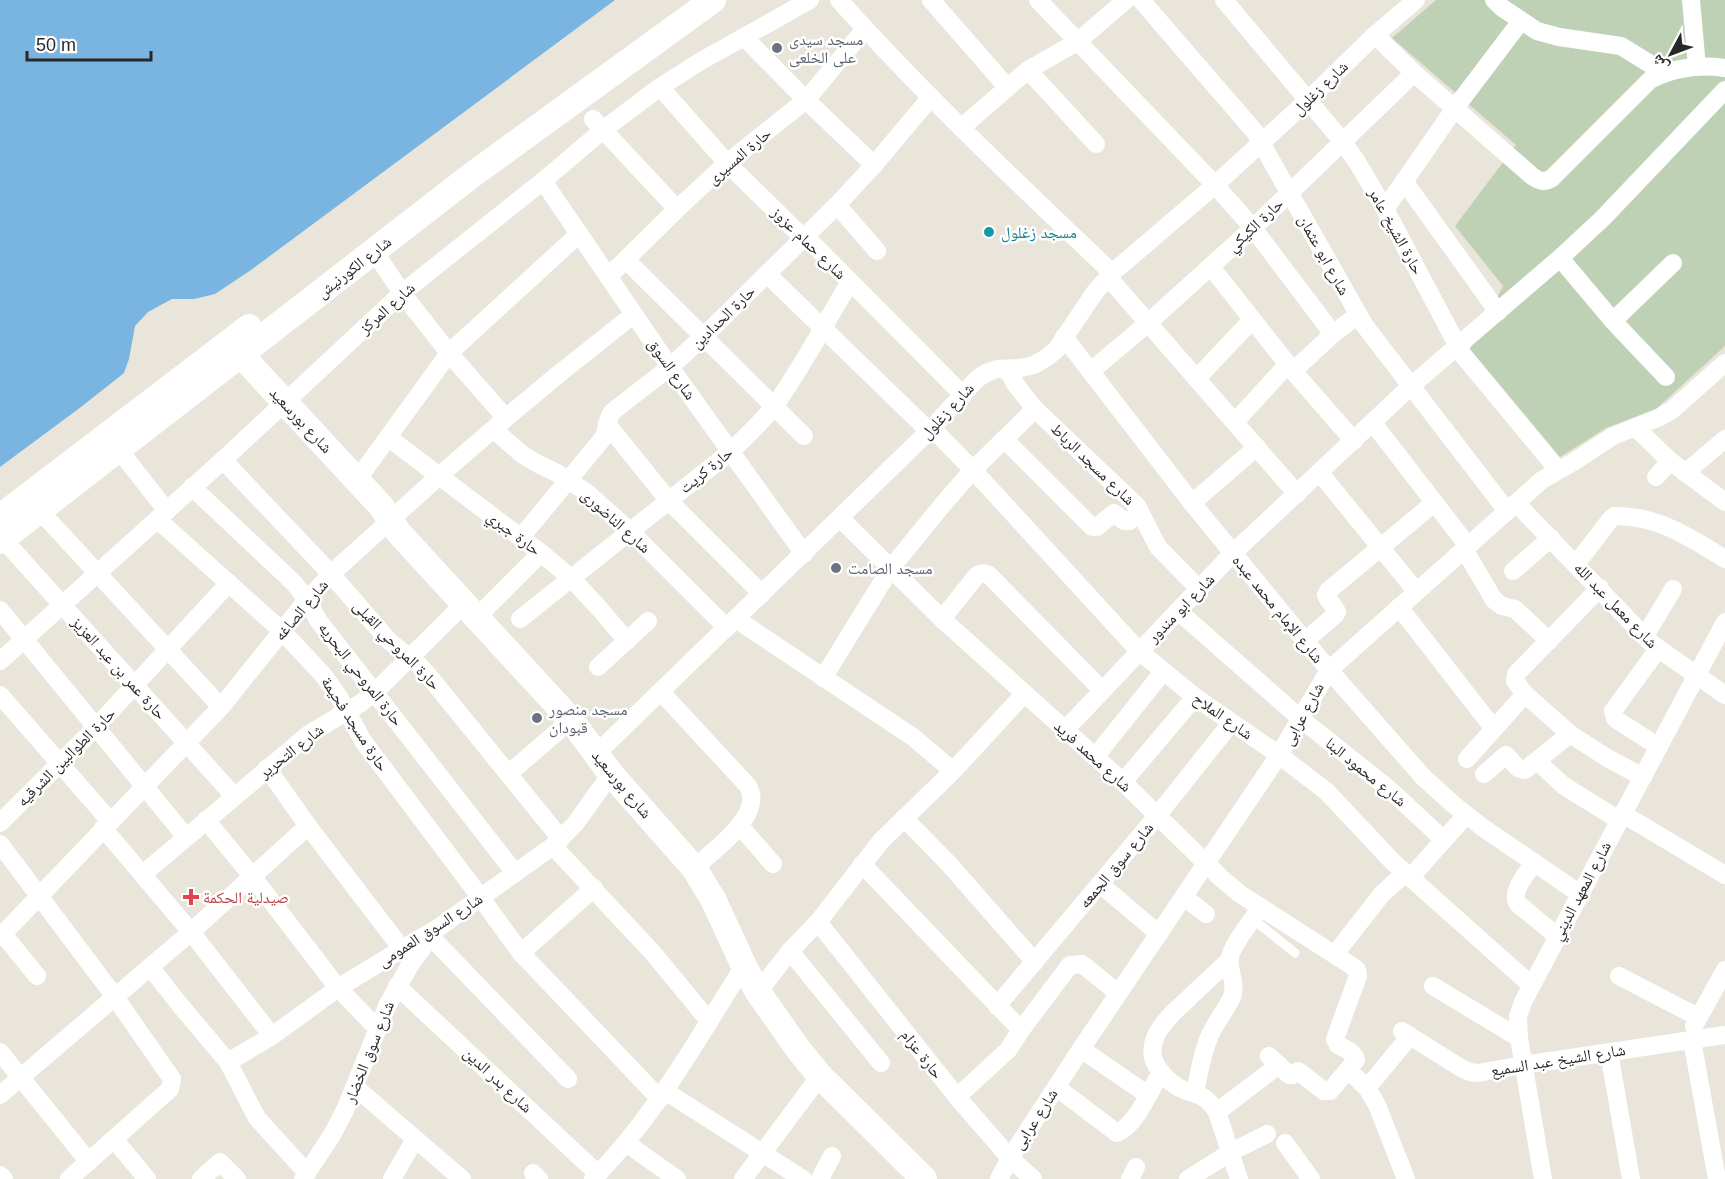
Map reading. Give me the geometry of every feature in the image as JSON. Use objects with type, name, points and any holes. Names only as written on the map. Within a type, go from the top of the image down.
[{"type":"main road","name":"شارع الكورنيش","points":[[1,532],[262,328],[464,162],[687,0]]},
{"type":"main road","name":"شارع الكورنيش","points":[[1,532],[40,511],[241,355],[262,328],[374,251],[472,175],[713,0]]},
{"type":"main road","name":"شارع بورسعيد","points":[[241,355],[357,480],[383,509],[399,533],[571,720],[611,774],[694,868],[713,899],[744,966],[798,1049],[820,1076],[924,1179]]},
{"type":"street","name":"شارع المركز","points":[[0,661],[223,460],[402,293],[543,181],[598,124],[810,0]]},
{"type":"street","points":[[839,0],[931,97],[1110,275],[1148,323],[1297,494]]},
{"type":"street","points":[[931,0],[1007,87]]},
{"type":"street","points":[[1038,0],[1215,185],[1253,228],[1334,334]]},
{"type":"street","points":[[962,128],[1028,70],[1077,42],[1126,0]]},
{"type":"street","name":"شارع ابو عثمان","points":[[1142,0],[1247,122],[1262,143],[1358,315],[1411,386],[1512,507]]},
{"type":"street","name":"حارة الشيخ عامر","points":[[1224,0],[1357,162],[1385,209],[1462,354],[1558,470]]},
{"type":"street","name":"شارع زغلول","points":[[596,754],[931,430],[977,379],[996,369],[1034,365],[1056,350],[1095,292],[1110,275],[1262,143],[1416,0]]},
{"type":"street","points":[[1494,0],[1537,31],[1559,37],[1621,46],[1664,72]]},
{"type":"street","points":[[1691,0],[1697,67]]},
{"type":"street","points":[[1385,209],[1455,108],[1521,21]]},
{"type":"street","name":"حارة المسيرى","points":[[608,277],[727,164],[806,100],[865,29]]},
{"type":"street","points":[[1376,35],[1414,73],[1539,181],[1552,178],[1650,80],[1664,72],[1697,67],[1725,68]]},
{"type":"street","points":[[744,37],[874,165]]},
{"type":"street","points":[[1028,70],[1095,144]]},
{"type":"street","name":"حارة الكيكي","points":[[1091,371],[1211,267],[1414,73]]},
{"type":"street","name":"شارع حمام عزوز","points":[[660,87],[727,164],[963,394]]},
{"type":"street","name":"شارع ابو مندور","points":[[1065,730],[1233,554],[1411,386],[1603,218],[1725,90]]},
{"type":"street","name":"حارة الحدادين","points":[[521,537],[604,437],[612,412],[670,367],[704,336],[837,205],[931,97]]},
{"type":"street","points":[[598,124],[677,209]]},
{"type":"street","name":"شارع السوق","points":[[543,181],[633,315],[804,554]]},
{"type":"street","points":[[1404,181],[1498,312]]},
{"type":"street","points":[[837,205],[877,251]]},
{"type":"street","points":[[357,480],[449,353],[579,234]]},
{"type":"street","name":"شارع الناضورى","points":[[374,251],[402,293],[523,455],[586,492],[732,623],[823,678],[913,737],[953,771]]},
{"type":"street","points":[[1560,258],[1613,321],[1666,377]]},
{"type":"street","points":[[626,260],[804,436]]},
{"type":"street","points":[[1613,321],[1673,263]]},
{"type":"street","points":[[1211,267],[1290,368],[1354,441]]},
{"type":"street","name":"شارع الملاح","points":[[767,274],[973,470],[1139,651],[1195,697],[1326,790],[1380,850],[1532,985]]},
{"type":"street","name":"حارة كريت","points":[[520,619],[730,452],[753,430],[793,378],[850,282]]},
{"type":"street","name":"شارع الصاغه","points":[[1,935],[221,706],[331,574],[439,476],[560,373],[633,315]]},
{"type":"street","points":[[1235,422],[1290,368],[1358,315]]},
{"type":"street","points":[[1197,378],[1252,320]]},
{"type":"street","name":"شارع الإمام محمد عبده","points":[[1064,337],[1233,554],[1329,670],[1424,778],[1466,814],[1580,894]]},
{"type":"street","name":"شارع عرابى","points":[[999,1179],[1080,1049],[1279,755],[1329,670],[1542,480],[1613,436],[1648,423],[1671,410],[1725,363]]},
{"type":"street","name":"شارع مسجد الرباط","points":[[1007,369],[1016,385],[1035,409],[1137,506],[1162,553],[1199,589]]},
{"type":"street","points":[[823,678],[891,568],[973,470],[1035,409]]},
{"type":"street","points":[[1373,423],[1466,547],[1494,600],[1518,612],[1549,641]]},
{"type":"street","points":[[607,424],[669,501],[762,594]]},
{"type":"street","points":[[1635,427],[1670,461],[1725,502]]},
{"type":"street","name":"حارة جبري","points":[[388,438],[521,537],[571,578],[627,641]]},
{"type":"street","points":[[1004,439],[1092,527],[1097,527],[1114,513],[1124,521],[1130,521],[1140,511]]},
{"type":"street","points":[[1685,473],[1725,439]]},
{"type":"street","points":[[1192,503],[1257,447]]},
{"type":"street","name":"حارة مسجد فحيمة","points":[[119,450],[162,515],[229,583],[282,631],[324,676],[339,697],[363,741],[482,897],[520,953],[662,1095],[803,1179]]},
{"type":"street","name":"حارة المروحي القبلى","points":[[223,460],[331,574],[389,641],[428,675],[508,774],[557,842],[594,888],[653,953],[709,1021]]},
{"type":"street","points":[[1656,477],[1670,461]]},
{"type":"street","points":[[1320,473],[1416,591]]},
{"type":"street","name":"حارة المروحي البحريه","points":[[192,487],[294,583],[318,620],[515,873]]},
{"type":"street","points":[[1305,641],[1337,612],[1326,595],[1328,591],[1434,503]]},
{"type":"street","name":"شارع معمل عبد الله","points":[[1512,507],[1551,538],[1651,642],[1725,695]]},
{"type":"street","points":[[40,511],[221,706]]},
{"type":"street","points":[[1576,564],[1614,516],[1652,520],[1677,530],[1725,559]]},
{"type":"street","name":"شارع محمد فريد","points":[[840,518],[942,619],[1123,782],[1257,913],[1335,954],[1357,970],[1358,976],[1335,1039],[1338,1045],[1355,1056],[1356,1060],[1348,1070]]},
{"type":"street","name":"حارة عمر بن عبد العزيز","points":[[1,532],[62,605],[234,796]]},
{"type":"street","points":[[1513,571],[1551,538]]},
{"type":"street","name":"شارع التحرير","points":[[143,874],[309,734],[347,712],[375,692],[410,658],[541,553]]},
{"type":"street","points":[[942,619],[977,575],[983,573],[989,576],[1102,690]]},
{"type":"street","name":"حارة الطوالبين الشرقيه","points":[[0,823],[96,727],[229,583]]},
{"type":"street","points":[[1600,588],[1516,674],[1515,681],[1525,694],[1570,734],[1643,777]]},
{"type":"street","points":[[1659,747],[1617,720],[1613,711],[1651,642],[1673,589]]},
{"type":"street","points":[[1399,607],[1494,729]]},
{"type":"street","points":[[0,610],[186,837]]},
{"type":"street","name":"شارع محمود البنا","points":[[1178,611],[1301,719],[1389,789],[1444,840]]},
{"type":"street","points":[[598,667],[648,621]]},
{"type":"street","name":"شارع المعهد الديني","points":[[1543,1179],[1522,1065],[1518,1017],[1523,1002],[1557,936],[1697,675],[1720,645],[1725,622]]},
{"type":"street","points":[[1095,757],[1163,672]]},
{"type":"street","points":[[661,692],[751,792],[750,809],[740,826],[694,868]]},
{"type":"street","points":[[759,992],[790,951],[818,922],[881,841],[953,771],[1024,694]]},
{"type":"street","points":[[1467,759],[1525,694]]},
{"type":"street","points":[[0,695],[60,764],[143,874],[272,1036]]},
{"type":"street","points":[[1123,782],[1195,697]]},
{"type":"street","points":[[508,774],[571,720]]},
{"type":"street","name":"شارع سوق الجمعه","points":[[998,1006],[1157,816],[1231,723]]},
{"type":"street","points":[[1484,774],[1504,755],[1508,756],[1518,768],[1525,770],[1570,734]]},
{"type":"street","points":[[1537,761],[1564,786],[1725,875]]},
{"type":"street","points":[[267,768],[308,826],[402,949]]},
{"type":"street","name":"شارع السوق العمومى","points":[[228,1062],[272,1036],[338,988],[402,949],[435,933],[557,842],[581,816],[611,774]]},
{"type":"street","points":[[1335,954],[1382,894],[1408,876],[1466,814]]},
{"type":"street","points":[[904,818],[955,871],[1035,962]]},
{"type":"street","points":[[206,820],[338,988],[377,1028]]},
{"type":"street","points":[[0,1095],[191,932],[308,826]]},
{"type":"street","points":[[740,826],[773,864]]},
{"type":"street","points":[[0,844],[115,997],[170,1075],[172,1084],[167,1092],[69,1179]]},
{"type":"street","points":[[1534,862],[1515,893],[1516,901],[1557,936]]},
{"type":"street","points":[[862,864],[1021,1030]]},
{"type":"street","points":[[1100,884],[1158,934]]},
{"type":"street","points":[[520,953],[594,888]]},
{"type":"street","points":[[1184,897],[1206,914]]},
{"type":"street","points":[[1195,1093],[1202,1056],[1220,1017],[1232,999],[1234,989],[1229,960],[1231,951],[1257,913]]},
{"type":"street","name":"حارة عزام","points":[[818,922],[957,1097],[1010,1158],[1033,1179]]},
{"type":"street","points":[[435,933],[568,1079]]},
{"type":"street","name":"شارع سوق الخضار","points":[[305,1176],[332,1135],[345,1110],[377,1028],[397,986],[435,933]]},
{"type":"street","points":[[1,935],[37,976]]},
{"type":"street","points":[[790,951],[881,1064]]},
{"type":"street","points":[[1056,1087],[1117,1133],[1123,1131],[1148,1095],[1156,1065],[1152,1045],[1156,1033],[1166,1018],[1229,960]]},
{"type":"street","points":[[957,1097],[1008,1050],[1071,965],[1082,964],[1118,993]]},
{"type":"street","points":[[595,1176],[626,1143],[662,1095],[744,966]]},
{"type":"street","points":[[150,967],[228,1062],[257,1118],[305,1176]]},
{"type":"street","points":[[1717,1179],[1689,1040],[1698,1017],[1725,970]]},
{"type":"street","points":[[1619,976],[1698,1017]]},
{"type":"street","name":"شارع بدر الدين","points":[[397,986],[595,1176]]},
{"type":"street","points":[[1433,986],[1519,1038]]},
{"type":"street","name":"شارع الشيخ عبد السميع","points":[[1367,1088],[1406,1033],[1461,1068],[1478,1073],[1725,1035]]},
{"type":"street","points":[[1080,1049],[1148,1095]]},
{"type":"street","points":[[0,1052],[89,1162]]},
{"type":"street","points":[[1609,1052],[1631,1179]]},
{"type":"street","points":[[1216,1112],[1274,1061],[1289,1075],[1299,1072],[1327,1092],[1348,1070],[1367,1088],[1377,1106],[1406,1179]]},
{"type":"street","points":[[1156,1065],[1173,1084],[1202,1096],[1210,1102],[1216,1112],[1239,1179]]},
{"type":"street","points":[[743,1179],[820,1076]]},
{"type":"street","points":[[355,1087],[459,1178]]},
{"type":"street","points":[[1188,1179],[1231,1152],[1267,1134]]},
{"type":"street","points":[[114,1139],[147,1179]]},
{"type":"street","points":[[392,1179],[416,1139]]},
{"type":"street","points":[[626,1143],[677,1179]]},
{"type":"street","points":[[1285,1143],[1311,1179]]},
{"type":"street","points":[[820,1179],[832,1156]]},
{"type":"street","points":[[201,1179],[220,1162],[237,1179]]},
{"type":"street","points":[[0,1175],[4,1179]]},
{"type":"lane","points":[[1257,913],[1295,952]]},
{"type":"green space","points":[[1436,0],[1725,0],[1725,346],[1656,409],[1606,428],[1560,457],[1470,349],[1503,286],[1455,226],[1516,145],[1392,38]]},
{"type":"water","points":[[0,0],[615,0],[251,270],[215,294],[194,299],[172,299],[148,312],[135,326],[124,373],[0,467]]},
{"type":"place","name":"مسجد سيدى على الخلعى","points":[[777,48]]},
{"type":"place","name":"مسجد زغلول","points":[[989,232]]},
{"type":"place","name":"مسجد الصامت","points":[[836,568]]},
{"type":"place","name":"مسجد منصور قبودان","points":[[537,718]]},
{"type":"place","name":"صيدلية الحكمة","points":[[191,897]]}]
